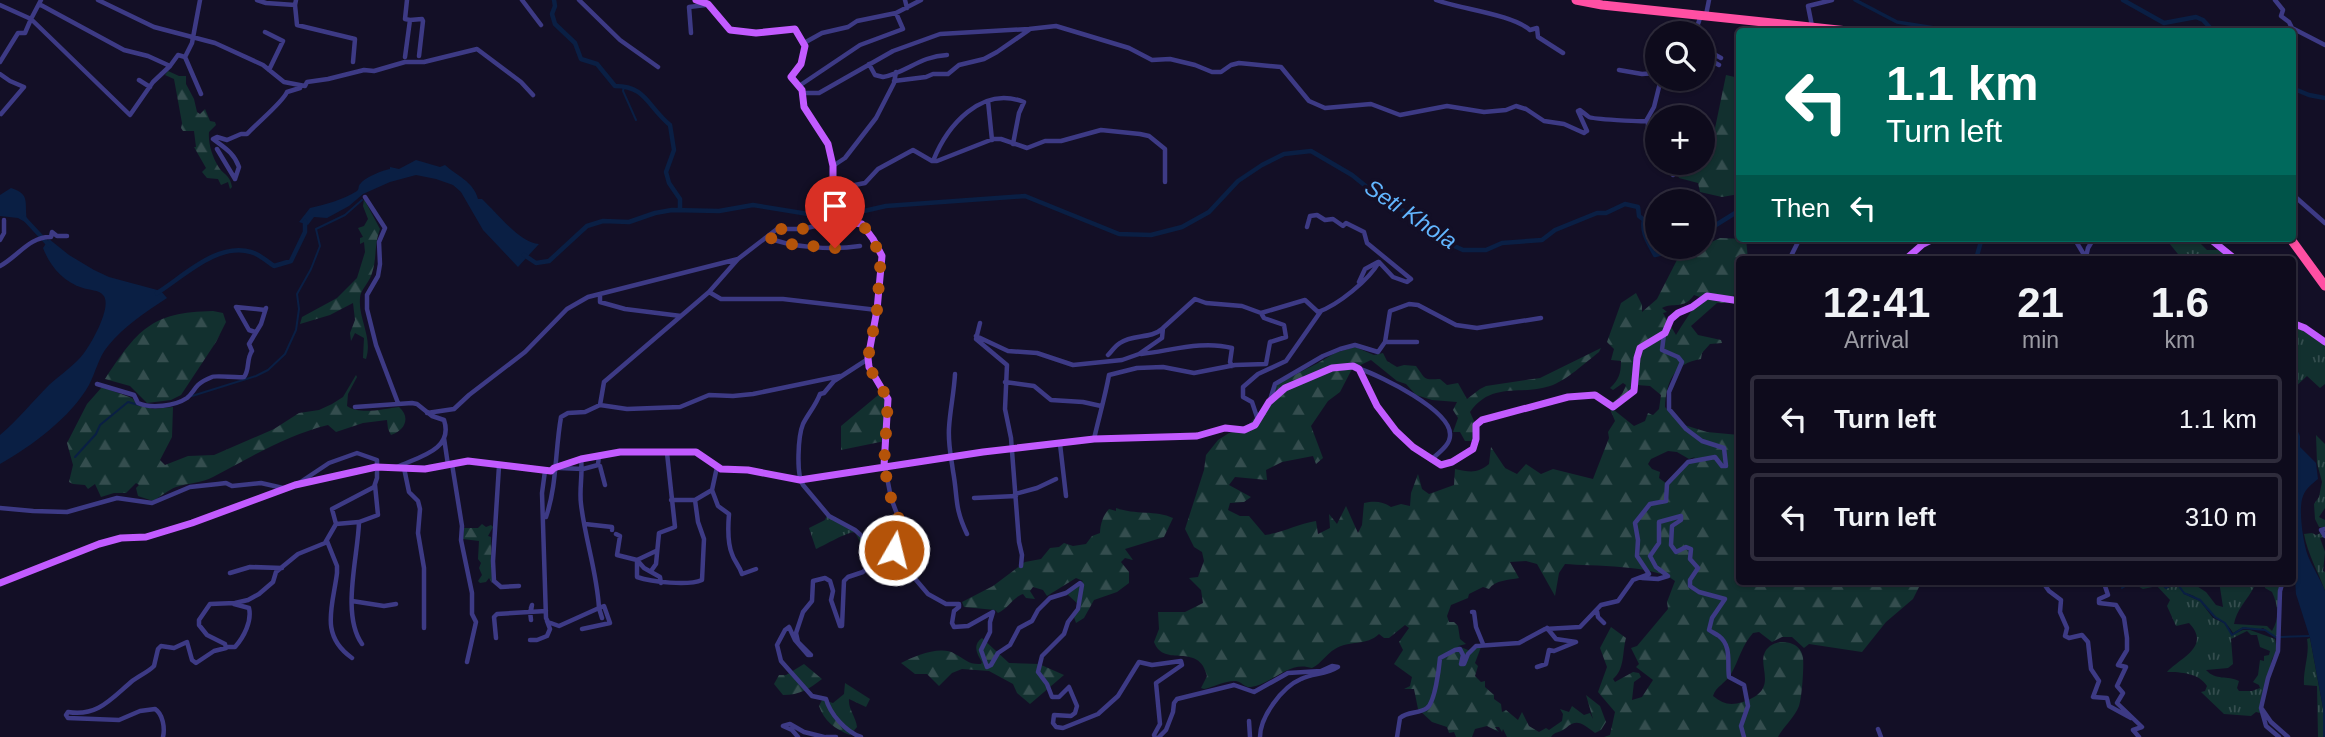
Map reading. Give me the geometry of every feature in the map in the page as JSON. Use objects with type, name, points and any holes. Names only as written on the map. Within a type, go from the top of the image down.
[{"type":"highway","points":[[1576,0],[1827,28]]},
{"type":"highway","points":[[2293,242],[2325,285]]},
{"type":"main road","points":[[696,0],[710,6],[728,29],[750,32],[795,30],[804,43],[806,49],[801,64],[791,76],[801,90],[804,107],[826,140],[833,166],[833,207],[838,221],[862,224],[881,255],[877,310],[868,358],[870,369],[888,399],[884,466]]},
{"type":"main road","points":[[1909,256],[1927,242]]},
{"type":"main road","points":[[2214,242],[2231,256]]},
{"type":"main road","points":[[0,583],[99,544],[145,537],[299,484],[376,467],[425,469],[468,461],[552,471],[581,459],[625,451],[697,452],[717,467],[800,480],[884,466],[1094,439],[1197,436],[1225,428],[1247,429],[1258,421],[1269,402],[1285,388],[1332,368],[1353,366],[1359,369],[1367,389],[1384,417],[1405,441],[1441,465],[1472,450],[1475,446],[1476,423],[1495,416],[1568,397],[1593,394],[1613,407],[1634,391],[1640,348],[1665,333],[1674,316],[1707,296],[1736,300]]},
{"type":"main road","points":[[2296,325],[2325,342]]},
{"type":"street","points":[[98,0],[154,27],[215,43],[269,70],[284,82],[306,86]]},
{"type":"street","points":[[200,0],[192,43],[185,57],[201,94]]},
{"type":"street","points":[[257,0],[266,3],[296,2],[297,25],[355,39],[354,62]]},
{"type":"street","points":[[407,0],[405,19],[423,21],[419,56]]},
{"type":"street","points":[[522,0],[541,25]]},
{"type":"street","points":[[579,0],[620,40],[658,67]]},
{"type":"street","points":[[905,0],[907,9]]},
{"type":"street","points":[[804,43],[822,33],[848,27],[857,21],[907,9],[921,0]]},
{"type":"street","points":[[1436,0],[1490,12],[1530,30],[1536,29],[1538,37],[1563,53]]},
{"type":"street","points":[[1812,26],[1808,6],[1832,0]]},
{"type":"street","points":[[2275,0],[2283,10],[2281,16],[2294,28]]},
{"type":"street","points":[[1700,21],[1709,1]]},
{"type":"street","points":[[0,62],[18,33],[25,33],[40,2],[124,50],[170,65]]},
{"type":"street","points":[[0,5],[31,19],[130,116],[150,87],[178,55],[185,57]]},
{"type":"street","points":[[691,33],[688,17],[690,6],[710,6]]},
{"type":"street","points":[[801,90],[860,45],[903,29],[896,13]]},
{"type":"street","points":[[405,57],[410,20]]},
{"type":"street","points":[[801,90],[819,93],[895,51],[940,34],[1056,26],[1118,44],[1152,60],[1170,59],[1212,72],[1221,72],[1239,63],[1281,67],[1309,101],[1325,108],[1371,104],[1400,115],[1447,106],[1484,111],[1506,110],[1517,106],[1544,121],[1564,124],[1584,133],[1587,131],[1581,122],[1580,110],[1593,119],[1622,119],[1637,123],[1645,120]]},
{"type":"street","points":[[894,81],[948,74],[960,65],[984,59],[997,52],[1029,29]]},
{"type":"street","points":[[2296,29],[2325,45]]},
{"type":"street","points":[[265,32],[283,41],[269,70]]},
{"type":"street","points":[[217,149],[235,179],[239,167],[236,159],[229,149],[213,139],[217,137],[227,141],[247,134],[270,109],[284,100],[286,92],[306,86],[307,82],[364,70],[374,71],[405,62],[424,62],[477,49],[486,53],[533,94]]},
{"type":"street","points":[[869,64],[878,77],[889,76],[915,62],[947,55]]},
{"type":"street","points":[[1715,55],[1721,58]]},
{"type":"street","points":[[1715,62],[1720,65]]},
{"type":"street","points":[[1619,71],[1645,74]]},
{"type":"street","points":[[833,166],[845,158],[876,118],[896,72]]},
{"type":"street","points":[[0,74],[24,87],[1,114]]},
{"type":"street","points":[[139,80],[150,87]]},
{"type":"street","points":[[933,161],[955,122],[988,101],[1007,99],[1024,102],[1013,144]]},
{"type":"street","points":[[988,101],[992,140]]},
{"type":"street","points":[[834,189],[865,183],[878,169],[913,150],[933,161],[992,140],[1001,139],[1027,148],[1045,141],[1060,141],[1101,130],[1149,136],[1165,149],[1165,182]]},
{"type":"street","points":[[366,197],[385,228],[379,242],[378,276],[367,295],[368,309],[376,345],[398,403]]},
{"type":"street","points":[[2296,198],[2325,223]]},
{"type":"street","points":[[1258,421],[1252,402],[1243,397],[1244,387],[1258,374],[1286,361],[1321,311],[1357,286],[1374,271],[1379,262],[1393,277],[1407,282],[1410,279],[1367,243],[1364,232],[1346,223],[1343,226],[1333,219],[1325,220],[1317,215],[1307,219],[1307,227]]},
{"type":"street","points":[[0,240],[4,233],[4,220]]},
{"type":"street","points":[[600,405],[604,382],[709,292],[738,259],[777,229],[802,229],[838,221]]},
{"type":"street","points":[[0,266],[14,258],[36,238],[51,237],[52,232],[57,236],[67,236]]},
{"type":"street","points":[[767,237],[789,244],[814,247],[860,246]]},
{"type":"street","points":[[1791,256],[1798,242]]},
{"type":"street","points":[[428,413],[454,409],[524,352],[567,309],[588,297],[738,259]]},
{"type":"street","points":[[709,292],[721,299],[783,299],[877,310]]},
{"type":"street","points":[[600,294],[600,303],[681,316]]},
{"type":"street","points":[[1108,355],[1120,342],[1155,334],[1195,299],[1206,303],[1242,306],[1261,313],[1304,300],[1316,311],[1321,311]]},
{"type":"street","points":[[1269,402],[1275,384],[1323,356],[1355,345],[1378,352],[1385,342],[1390,311],[1409,304],[1431,310],[1456,325],[1477,328],[1541,318]]},
{"type":"street","points":[[97,384],[134,395],[138,403],[144,405],[181,401],[201,382],[212,377],[232,379],[247,374],[248,357],[252,351],[249,344],[261,324],[266,309],[236,307],[249,330],[256,332]]},
{"type":"street","points":[[1094,439],[1101,406],[1107,396],[1109,375],[1137,368],[1163,367],[1194,373],[1232,366],[1266,364],[1270,342],[1286,337],[1284,325],[1264,318],[1261,313]]},
{"type":"street","points":[[980,323],[976,336],[978,341],[1006,363],[1005,382],[1019,542],[1023,555],[1021,566]]},
{"type":"street","points":[[1149,350],[1162,338],[1163,328]]},
{"type":"street","points":[[1397,737],[1400,718],[1405,713],[1423,710],[1430,704],[1439,679],[1441,657],[1458,649],[1463,653],[1461,664],[1464,664],[1469,652],[1476,646],[1519,643],[1547,628],[1580,627],[1605,603],[1618,601],[1632,581],[1649,574],[1637,556],[1637,519],[1650,504],[1666,501],[1667,484],[1688,462],[1715,457],[1723,467],[1727,465],[1724,448],[1702,441],[1686,429],[1669,409],[1669,392],[1682,362],[1678,357],[1662,350],[1665,333]]},
{"type":"street","points":[[976,336],[1008,351],[1037,353],[1073,365],[1109,360],[1114,362],[1149,350],[1223,345],[1232,348],[1232,366]]},
{"type":"street","points":[[1385,342],[1417,342]]},
{"type":"street","points":[[868,358],[820,394],[803,424],[800,440],[800,480],[827,515],[865,537],[872,545],[890,546],[896,550],[928,594],[946,604],[959,604],[954,611],[954,627],[968,626],[990,611],[993,612],[990,632],[981,650],[987,667],[998,653],[1010,645],[1019,628],[1033,620],[1038,610],[1050,598],[1066,593],[1080,583],[1082,587],[1078,609],[1063,634],[1047,649],[1039,664],[1038,672],[1048,684],[1052,697],[1059,696],[1069,687],[1077,706],[1075,713],[1070,716],[1055,715],[1053,723],[1058,727],[1063,728],[1098,714],[1118,696],[1139,662],[1152,665],[1181,661],[1182,665],[1156,683],[1160,724],[1154,735],[1157,737],[1166,730],[1174,703],[1180,697],[1234,685],[1254,692],[1288,673],[1338,667],[1326,674],[1298,680],[1287,688],[1263,718],[1260,737]]},
{"type":"street","points":[[1359,369],[1412,394],[1445,422],[1450,434],[1449,440],[1431,460]]},
{"type":"street","points":[[955,374],[949,426],[949,458],[953,471],[957,514],[967,534]]},
{"type":"street","points":[[544,521],[553,497],[561,417],[568,413],[600,405],[628,409],[674,408],[709,395],[753,394],[841,376]]},
{"type":"street","points":[[1005,382],[1034,386],[1051,400],[1101,406]]},
{"type":"street","points":[[355,407],[417,404],[428,413],[444,420],[444,437],[472,614],[476,622],[467,662]]},
{"type":"street","points":[[424,628],[424,568],[418,533],[420,509],[418,501],[409,492],[400,468],[436,450],[444,437]]},
{"type":"street","points":[[1060,444],[1066,496]]},
{"type":"street","points":[[299,484],[330,463],[357,453],[377,460],[377,516],[359,522],[336,524]]},
{"type":"street","points":[[652,572],[656,567],[659,533],[676,527],[667,453]]},
{"type":"street","points":[[598,455],[598,465],[605,485]]},
{"type":"street","points":[[581,459],[581,503],[595,566],[598,608],[602,618]]},
{"type":"street","points":[[554,468],[583,469],[598,465]]},
{"type":"street","points":[[499,466],[494,517],[494,578],[501,587],[519,586]]},
{"type":"street","points":[[884,466],[900,522],[896,550]]},
{"type":"street","points":[[717,467],[712,490],[718,506],[728,512],[729,541],[733,558],[742,573],[756,569]]},
{"type":"street","points":[[530,640],[547,635],[550,629],[541,609],[544,521],[542,493],[545,470]]},
{"type":"street","points":[[974,498],[1016,495],[1056,479]]},
{"type":"street","points":[[0,508],[67,512],[117,498],[152,503],[190,487],[218,484],[237,486],[261,483],[284,489]]},
{"type":"street","points":[[227,647],[207,635],[198,623],[210,604],[248,600],[259,594],[273,582],[276,572],[299,552],[327,541],[336,524],[333,508],[375,485]]},
{"type":"street","points":[[671,500],[695,500],[712,490]]},
{"type":"street","points":[[637,560],[637,577],[662,583],[697,583],[702,580],[704,539],[695,500]]},
{"type":"street","points":[[1638,578],[1658,579],[1668,576],[1656,568],[1650,556],[1659,543],[1659,522],[1681,516],[1681,520],[1672,526],[1671,545],[1676,552],[1686,547],[1691,549],[1690,559],[1698,568],[1690,580],[1690,586],[1699,592],[1726,599],[1712,618],[1709,630],[1720,636],[1726,645],[1729,677],[1743,684],[1745,688],[1748,706],[1741,726],[1744,737]]},
{"type":"street","points":[[359,522],[352,617],[362,644]]},
{"type":"street","points":[[585,524],[601,529],[612,527],[620,536],[617,555],[637,560],[660,577],[662,583]]},
{"type":"street","points":[[2325,529],[2321,530],[2325,536]]},
{"type":"street","points":[[861,737],[853,734],[828,709],[826,699],[812,696],[780,662],[777,646],[785,629],[789,627],[799,646],[811,655],[799,642],[796,633],[803,612],[811,601],[813,581],[830,581],[833,591],[831,600],[842,626],[844,582],[848,577],[863,572],[880,554],[879,550],[866,545],[863,541],[865,537]]},
{"type":"street","points":[[327,541],[337,566],[330,621],[339,647],[352,658]]},
{"type":"street","points":[[637,560],[656,551]]},
{"type":"street","points":[[230,573],[250,567],[283,568]]},
{"type":"street","points":[[2046,585],[2061,600],[2060,612],[2066,622],[2065,636],[2082,635],[2088,642],[2091,669],[2099,681],[2093,697],[2104,696],[2109,706],[2142,727],[2133,730],[2139,737]]},
{"type":"street","points":[[2106,585],[2108,594],[2099,599],[2099,603],[2115,604],[2124,618],[2127,650],[2118,665],[2126,667],[2117,686],[2123,693],[2117,703],[2131,718]]},
{"type":"street","points":[[2278,737],[2266,726],[2261,708],[2278,651],[2282,585]]},
{"type":"street","points":[[352,601],[370,605],[396,604]]},
{"type":"street","points":[[163,737],[162,720],[155,709],[115,721],[76,720],[66,715],[67,712],[83,713],[102,708],[132,681],[154,666],[158,649],[162,646],[174,648],[187,642],[192,660],[196,663],[214,651],[235,647],[244,635],[251,613],[249,608],[233,603]]},
{"type":"street","points":[[547,620],[559,626],[606,607],[610,623],[582,629]]},
{"type":"street","points":[[496,638],[495,615],[541,609]]},
{"type":"street","points":[[531,610],[531,620]]},
{"type":"street","points":[[1597,610],[1598,617],[1604,624]]},
{"type":"street","points":[[1472,612],[1483,644]]},
{"type":"street","points":[[1536,667],[1546,664],[1549,650],[1554,651],[1576,642],[1556,639],[1547,628]]},
{"type":"street","points":[[2261,708],[2271,722],[2288,737]]},
{"type":"street","points":[[1249,721],[1250,737]]},
{"type":"street","points":[[798,737],[783,726],[791,724],[804,732],[836,737]]},
{"type":"street","points":[[1878,729],[1881,737]]},
{"type":"green space","points":[[168,71],[186,76],[186,84],[197,112],[200,114],[205,109],[210,121],[215,122],[216,125],[209,132],[212,154],[230,180],[230,189],[228,182],[221,185],[218,179],[207,178],[202,172],[206,168],[194,147],[194,131],[183,131],[181,128],[174,79],[165,75]]},
{"type":"green space","points":[[1726,75],[1736,77],[1736,195],[1715,195],[1715,189],[1699,189],[1698,183],[1679,178],[1678,175],[1715,175],[1715,128]]},
{"type":"green space","points":[[364,199],[380,229],[372,273],[360,298],[368,343],[366,359],[363,358],[364,338],[355,333],[351,341],[350,333],[355,320],[353,303],[330,315],[300,324],[302,317],[337,298],[357,278],[365,252],[364,242],[360,244],[360,238],[363,237],[358,228],[364,226],[368,219],[363,206]]},
{"type":"green space","points":[[1720,238],[1746,242],[1748,256],[1736,256],[1736,290],[1730,303],[1717,303],[1691,326],[1698,335],[1721,340],[1722,343],[1710,344],[1702,353],[1701,359],[1678,369],[1667,390],[1665,407],[1681,424],[1707,432],[1736,435],[1736,585],[1920,585],[1913,599],[1886,622],[1862,652],[1809,644],[1804,648],[1792,637],[1782,637],[1772,642],[1759,632],[1753,633],[1731,674],[1713,696],[1730,704],[1755,696],[1762,690],[1765,682],[1765,652],[1777,643],[1795,645],[1803,658],[1800,702],[1795,714],[1778,737],[1604,737],[1610,735],[1615,712],[1598,692],[1607,667],[1600,648],[1611,627],[1626,638],[1621,666],[1613,679],[1615,682],[1633,672],[1639,673],[1641,677],[1634,682],[1632,700],[1642,697],[1653,680],[1636,667],[1639,664],[1631,648],[1637,646],[1668,609],[1667,602],[1675,581],[1639,569],[1565,564],[1559,573],[1555,596],[1537,564],[1526,561],[1510,562],[1519,578],[1498,582],[1489,589],[1483,587],[1469,594],[1468,598],[1451,605],[1447,616],[1449,622],[1458,626],[1460,639],[1466,644],[1458,646],[1468,650],[1481,647],[1475,663],[1478,666],[1475,676],[1481,682],[1485,681],[1485,687],[1501,704],[1502,712],[1506,710],[1518,720],[1522,712],[1529,726],[1539,732],[1546,728],[1549,730],[1562,721],[1563,714],[1560,709],[1569,712],[1572,706],[1584,715],[1590,713],[1593,719],[1586,695],[1600,706],[1606,722],[1601,730],[1595,733],[1583,725],[1573,723],[1551,737],[1507,737],[1503,729],[1502,732],[1499,727],[1495,727],[1499,732],[1487,726],[1475,729],[1472,737],[1456,737],[1454,732],[1449,733],[1447,727],[1432,722],[1418,709],[1414,689],[1404,689],[1410,686],[1412,677],[1394,664],[1403,650],[1399,642],[1409,628],[1405,625],[1389,638],[1379,634],[1369,640],[1340,646],[1312,668],[1295,667],[1251,687],[1232,681],[1201,688],[1207,676],[1197,660],[1165,654],[1159,650],[1154,642],[1159,629],[1158,612],[1185,612],[1203,603],[1201,590],[1189,578],[1198,577],[1204,561],[1202,552],[1194,547],[1185,529],[1204,470],[1206,455],[1218,440],[1241,430],[1251,422],[1268,401],[1277,384],[1335,353],[1355,347],[1374,355],[1383,353],[1387,361],[1397,367],[1416,366],[1427,379],[1440,379],[1447,385],[1458,383],[1467,399],[1486,386],[1540,378],[1601,348],[1582,366],[1556,384],[1539,389],[1497,393],[1478,402],[1470,412],[1474,421],[1472,441],[1465,441],[1460,432],[1453,432],[1458,418],[1453,410],[1457,402],[1432,400],[1416,395],[1406,384],[1397,381],[1371,360],[1352,369],[1340,392],[1328,401],[1311,426],[1323,458],[1316,464],[1313,456],[1282,462],[1266,470],[1267,480],[1235,477],[1229,485],[1251,497],[1244,502],[1230,503],[1228,510],[1240,516],[1249,516],[1265,535],[1316,521],[1318,534],[1330,528],[1329,514],[1337,524],[1346,506],[1358,533],[1362,525],[1364,503],[1378,502],[1391,507],[1401,504],[1410,506],[1411,493],[1418,474],[1422,489],[1429,494],[1454,485],[1455,469],[1473,471],[1485,467],[1489,464],[1491,447],[1505,468],[1517,474],[1526,464],[1541,474],[1553,469],[1593,479],[1609,438],[1608,432],[1615,421],[1610,409],[1611,404],[1622,394],[1626,385],[1623,383],[1613,390],[1610,388],[1619,376],[1621,361],[1611,360],[1614,349],[1607,342],[1621,303],[1636,293],[1642,305],[1642,312],[1657,299],[1677,259],[1715,259],[1715,240]],"holes":[[[1694,295],[1700,297],[1676,335],[1663,313],[1667,312],[1662,308],[1686,303]],[[1637,385],[1650,386],[1661,395],[1659,409],[1653,415],[1648,413],[1645,421],[1634,426],[1614,410],[1614,406]],[[1668,451],[1677,452],[1689,459],[1695,457],[1667,484],[1659,478],[1660,472],[1648,464],[1651,459]]]},
{"type":"green space","points":[[2168,242],[2199,242],[2207,250],[2225,250],[2230,256],[2180,256]]},
{"type":"green space","points":[[213,311],[223,313],[226,322],[181,395],[171,400],[147,403],[130,386],[105,379],[127,348],[147,327],[174,315]]},
{"type":"green space","points":[[2296,326],[2325,344],[2325,384],[2320,388],[2307,376],[2296,386]]},
{"type":"green space","points":[[356,375],[348,394],[347,406],[365,411],[399,407],[405,415],[405,423],[396,433],[391,435],[387,420],[363,423],[336,432],[328,425],[313,429],[269,447],[209,479],[173,488],[153,501],[138,496],[136,488],[139,485],[136,483],[126,493],[101,497],[95,484],[88,489],[85,485],[69,482],[73,465],[67,443],[87,404],[102,387],[153,409],[173,407],[172,437],[160,460],[165,465],[188,456],[214,455],[274,429],[299,413],[319,410],[332,404],[343,397]]},
{"type":"green space","points":[[883,391],[887,397],[885,441],[841,450],[841,426]]},
{"type":"green space","points":[[2316,435],[2325,444],[2325,508],[2319,517],[2325,520],[2325,527],[2319,527],[2315,519],[2314,504],[2319,497],[2322,482],[2317,463]]},
{"type":"green space","points":[[1116,508],[1173,518],[1164,537],[1125,549],[1133,560],[1125,558],[1121,562],[1129,572],[1129,583],[1117,592],[1094,600],[1084,618],[1076,623],[1074,617],[1079,605],[1066,593],[1083,581],[1076,578],[1047,596],[1043,590],[1033,587],[1030,591],[1035,599],[1026,598],[1023,594],[998,613],[995,610],[964,607],[962,602],[993,586],[1025,562],[1041,559],[1050,548],[1064,543],[1073,546],[1086,544],[1092,536],[1100,533],[1107,511],[1116,511]]},
{"type":"green space","points":[[827,515],[865,537],[861,544],[855,532],[816,549],[809,528],[825,520]]},
{"type":"green space","points":[[482,524],[493,527],[488,536],[491,537],[492,583],[489,578],[486,582],[478,581],[482,575],[478,559],[479,541],[463,539],[464,528],[478,528]]},
{"type":"green space","points":[[2321,533],[2324,537],[2320,538],[2325,552],[2325,591],[2304,534]]},
{"type":"green space","points":[[2136,585],[2162,585],[2166,589],[2179,585],[2184,594],[2200,601],[2213,618],[2224,623],[2232,635],[2250,630],[2275,639],[2277,651],[2272,659],[2260,713],[2256,712],[2251,716],[2224,714],[2201,692],[2205,691],[2207,686],[2199,678],[2184,673],[2167,672],[2191,651],[2197,639],[2195,631],[2189,623],[2176,626],[2167,606],[2170,600],[2157,586],[2143,589]],"holes":[[[2247,631],[2251,635],[2257,635],[2260,647],[2270,651],[2269,655],[2264,656],[2264,661],[2260,660],[2258,675],[2253,682],[2260,688],[2239,691],[2239,681],[2214,676],[2206,670],[2228,668],[2233,664],[2231,639]]]},
{"type":"green space","points":[[2179,585],[2195,585],[2206,592],[2216,605],[2223,607],[2220,585],[2253,585],[2234,624],[2267,626],[2272,631],[2277,607],[2272,592],[2265,585],[2281,585],[2278,636],[2275,637],[2263,628],[2258,630],[2243,627],[2233,633],[2200,601],[2184,593]]},
{"type":"green space","points":[[982,638],[1009,663],[1039,664],[1064,675],[1030,704],[1017,693],[1013,684],[989,671],[962,669],[952,673],[939,686],[927,674],[915,674],[901,663],[935,651],[943,651],[955,654],[970,663],[981,664],[976,647]]},
{"type":"green space","points":[[2310,638],[2323,708],[2323,737],[2318,737],[2317,686],[2304,685],[2307,639]]},
{"type":"green space","points":[[804,664],[822,679],[804,691],[783,695],[774,684],[779,675],[786,675]]},
{"type":"green space","points":[[845,683],[870,699],[866,707],[849,699],[857,727],[850,735],[831,724],[819,706],[822,700],[833,703],[844,694]]},
{"type":"water","points":[[416,160],[440,167],[445,165],[469,183],[478,199],[482,199],[524,239],[539,244],[518,267],[483,230],[461,192],[453,185],[416,175],[390,182],[363,194],[349,206],[327,218],[314,217],[308,225],[299,222],[310,208],[346,197],[357,191],[361,183],[371,176],[390,167],[399,169]]},
{"type":"water","points":[[11,188],[24,196],[25,222],[18,218],[0,216],[0,195]]},
{"type":"water","points":[[49,239],[94,270],[109,277],[161,291],[167,298],[114,339],[102,355],[89,385],[61,419],[25,449],[0,464],[0,435],[84,353],[96,333],[105,307],[101,293],[69,282],[53,267],[43,248]]},
{"type":"water","points":[[2296,427],[2300,436],[2300,447],[2316,463],[2318,479],[2304,493],[2301,517],[2308,556],[2325,591],[2325,737],[2323,708],[2310,638],[2296,594]]},
{"type":"waterway","points":[[554,0],[552,14],[555,24],[575,43],[581,59],[597,64],[615,86],[640,93],[670,125],[674,150],[666,172],[669,183],[680,199],[680,210]]},
{"type":"waterway","points":[[1855,0],[1897,22],[1935,28]]},
{"type":"waterway","points":[[2123,0],[2164,23],[2196,17],[2210,28]]},
{"type":"waterway","points":[[624,86],[623,91],[636,120]]},
{"type":"waterway","points":[[2296,90],[2325,98]]},
{"type":"waterway","points":[[524,255],[536,263],[549,261],[587,226],[603,221],[629,222],[672,210],[719,211],[753,205],[833,218],[886,206],[1025,196],[1119,234],[1151,235],[1182,227],[1209,212],[1238,181],[1262,165],[1284,154],[1311,151],[1352,175],[1378,196],[1436,230],[1450,244],[1463,250],[1486,250],[1502,243],[1542,240],[1555,230],[1625,204],[1638,207],[1639,216],[1644,220],[1645,234]]},
{"type":"waterway","points":[[192,396],[256,376],[268,370],[285,354],[296,330],[299,309],[297,294],[320,246],[316,229],[345,215],[362,200]]},
{"type":"waterway","name":"Seti Khola","points":[[1715,226],[1736,212]]},
{"type":"waterway","points":[[24,218],[49,245]]},
{"type":"waterway","points":[[157,293],[201,263],[226,252],[251,252],[274,266],[291,261],[305,232],[305,221]]},
{"type":"waterway","name":"Seti Khola","points":[[1977,256],[1981,242]]},
{"type":"waterway","points":[[75,457],[96,434],[100,425],[128,402],[139,405]]},
{"type":"waterway","points":[[2122,588],[2127,585]]},
{"type":"waterway","points":[[2163,585],[2166,588],[2171,585]]},
{"type":"waterway","points":[[2178,585],[2184,593],[2200,600],[2215,617],[2225,623],[2232,635],[2243,628],[2265,630],[2277,638]]},
{"type":"waterway","points":[[2280,637],[2309,636]]},
{"type":"route","points":[[835,248],[789,244],[767,237],[777,229],[802,229],[838,221],[858,223],[862,224],[873,239],[881,255],[877,310],[868,358],[870,369],[888,399],[884,466],[900,522],[900,534],[894,550]]}]
